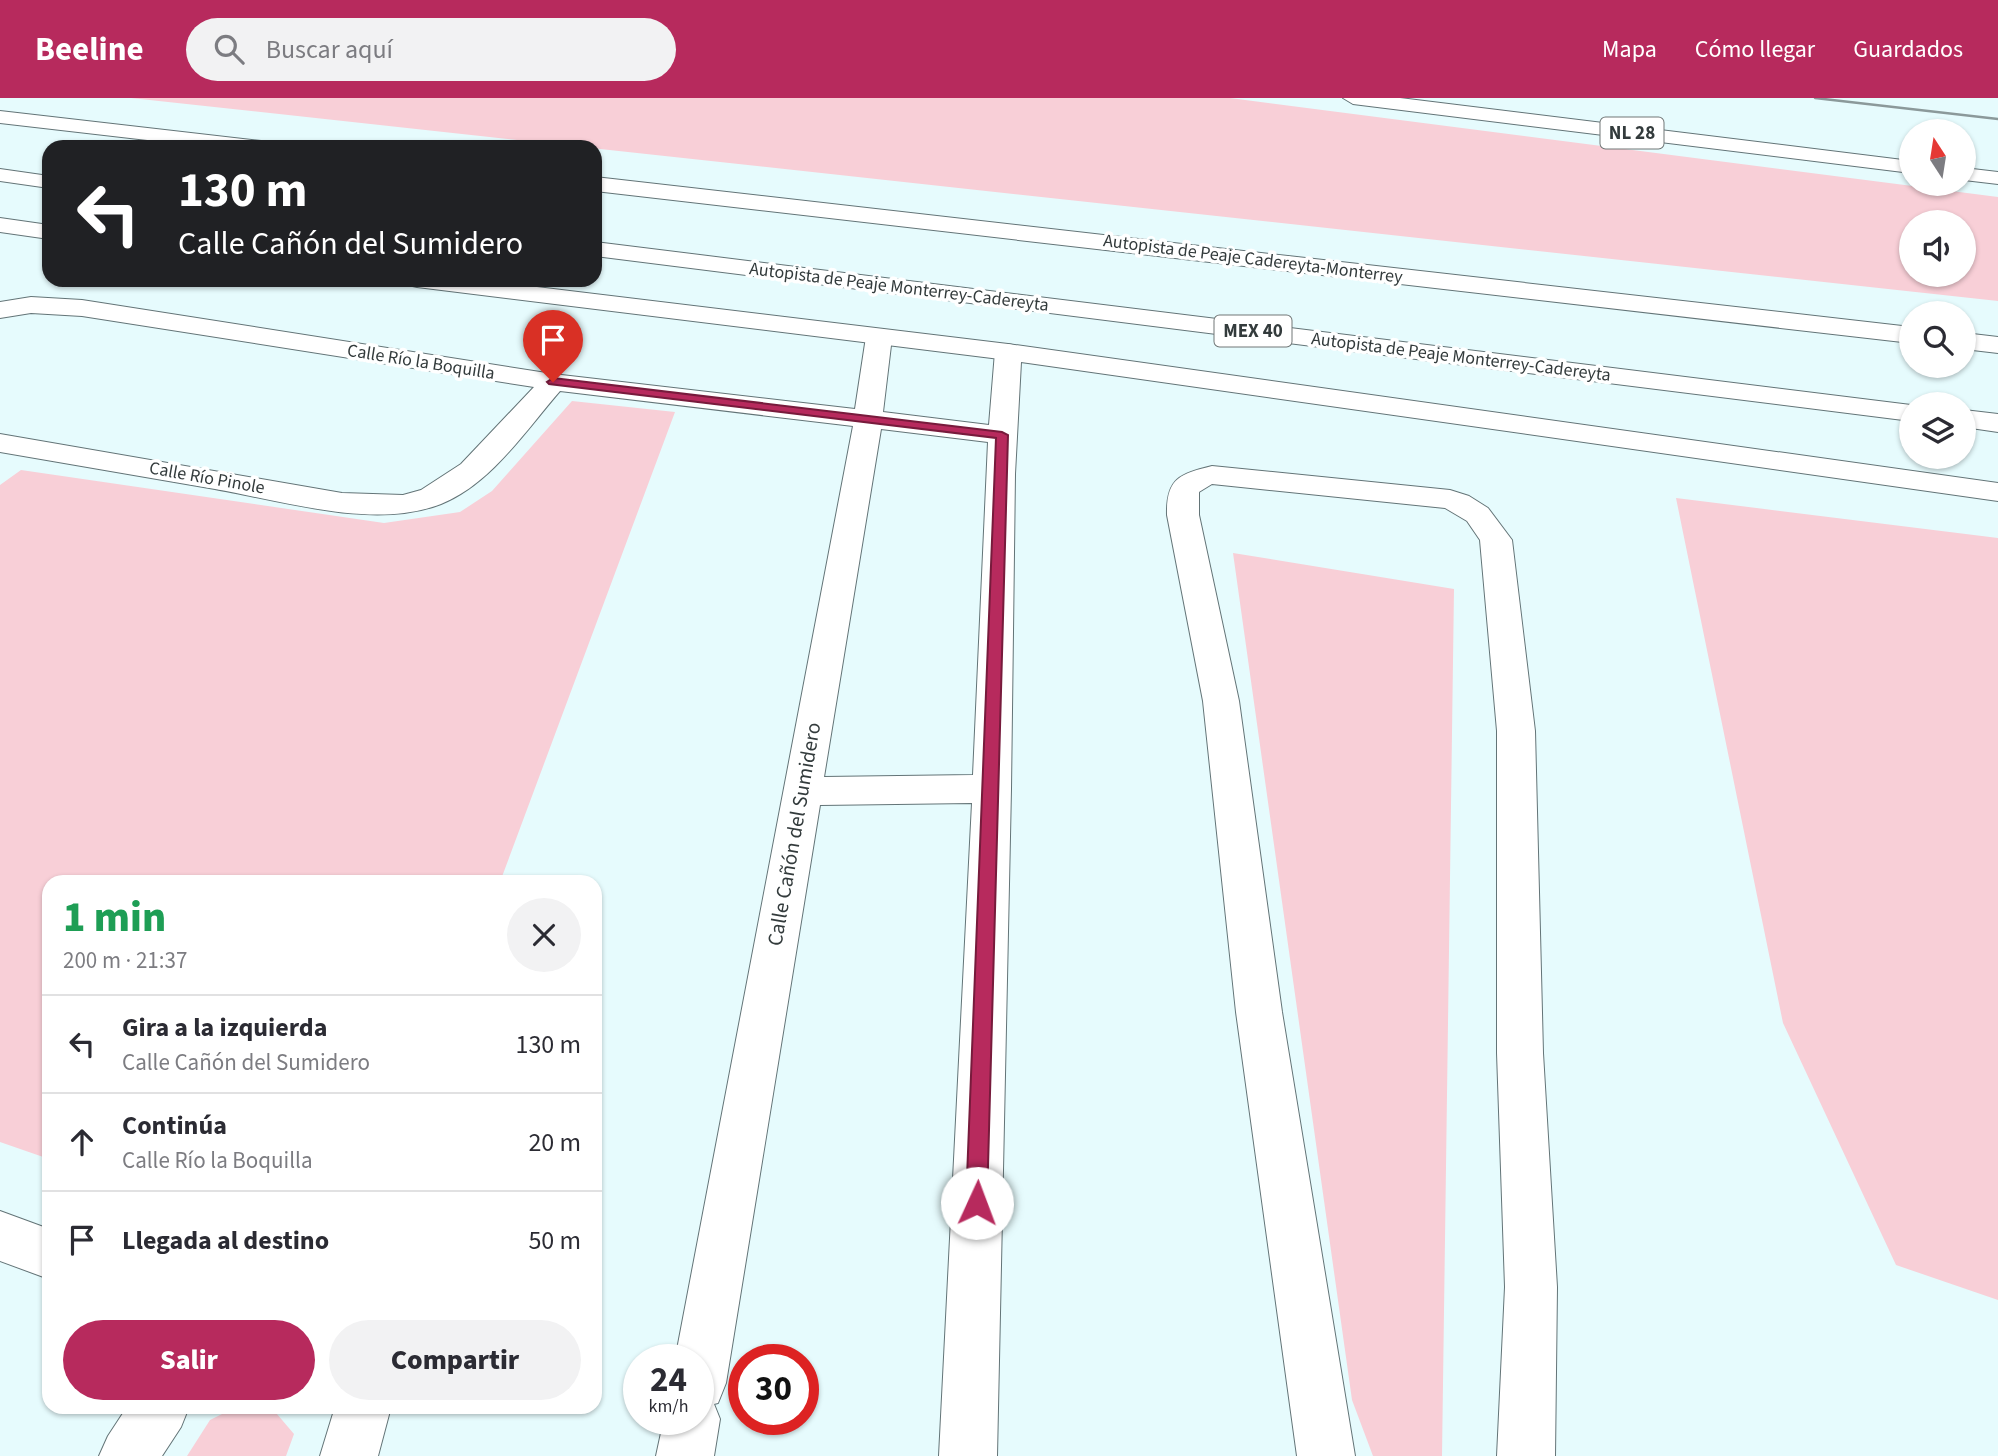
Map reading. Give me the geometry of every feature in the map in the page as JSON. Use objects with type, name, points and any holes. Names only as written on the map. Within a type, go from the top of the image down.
[{"type":"main road","name":"NL 28","points":[[1353,98],[1899,166]]},
{"type":"main road","points":[[0,117],[200,140]]},
{"type":"main road","points":[[1976,175],[1998,178]]},
{"type":"main road","points":[[0,176],[42,181]]},
{"type":"main road","name":"Autopista de Peaje Cadereyta-Monterrey","points":[[602,185],[1899,334]]},
{"type":"main road","points":[[0,225],[42,231]]},
{"type":"main road","name":"Autopista de Peaje Monterrey-Cadereyta","points":[[602,250],[1899,411]]},
{"type":"main road","points":[[474,287],[1008,352],[1998,492]]},
{"type":"main road","name":"Calle Río la Boquilla","points":[[8,308],[53,305],[553,382],[869,419]]},
{"type":"main road","name":"Calle Cañón del Sumidero","points":[[705,1344],[869,419],[879,337]]},
{"type":"main road","points":[[1976,342],[1998,345]]},
{"type":"main road","points":[[968,1456],[1002,435],[1008,352]]},
{"type":"main road","name":"Calle Río Pinole","points":[[5,448],[342,502],[374,505],[415,502],[446,488],[475,465],[553,382]]},
{"type":"main road","points":[[869,419],[1002,435]]},
{"type":"main road","points":[[1976,420],[1998,423]]},
{"type":"main road","points":[[1326,1456],[1259,1012],[1221,701],[1183,515],[1181,494],[1187,484],[1197,478],[1212,475],[1450,499],[1467,505],[1480,515],[1496,540],[1517,731],[1520,1054],[1531,1287],[1526,1456]]},
{"type":"main road","points":[[802,791],[992,789]]},
{"type":"main road","points":[[0,1236],[42,1251]]},
{"type":"main road","points":[[128,1456],[156,1414]]},
{"type":"main road","points":[[349,1456],[361,1414]]},
{"type":"main road","points":[[685,1456],[689,1435]]},
{"type":"shaded area","points":[[131,98],[1230,98],[1899,184],[1899,196],[1976,194],[1998,197],[1998,301],[602,149],[602,140],[517,140]]},
{"type":"shaded area","points":[[572,401],[675,412],[503,875],[42,875],[42,1157],[0,1142],[0,485],[21,470],[384,523],[460,512],[492,491]]},
{"type":"shaded area","points":[[1676,498],[1998,538],[1998,1300],[1896,1265],[1783,1023]]},
{"type":"shaded area","points":[[1233,553],[1454,589],[1442,1456],[1373,1456],[1352,1400]]},
{"type":"shaded area","points":[[222,1414],[277,1414],[294,1434],[286,1456],[187,1456],[210,1420]]},
{"type":"railway","points":[[1815,98],[1998,119]]},
{"type":"route","points":[[553,382],[1002,435],[977,1203]]}]
